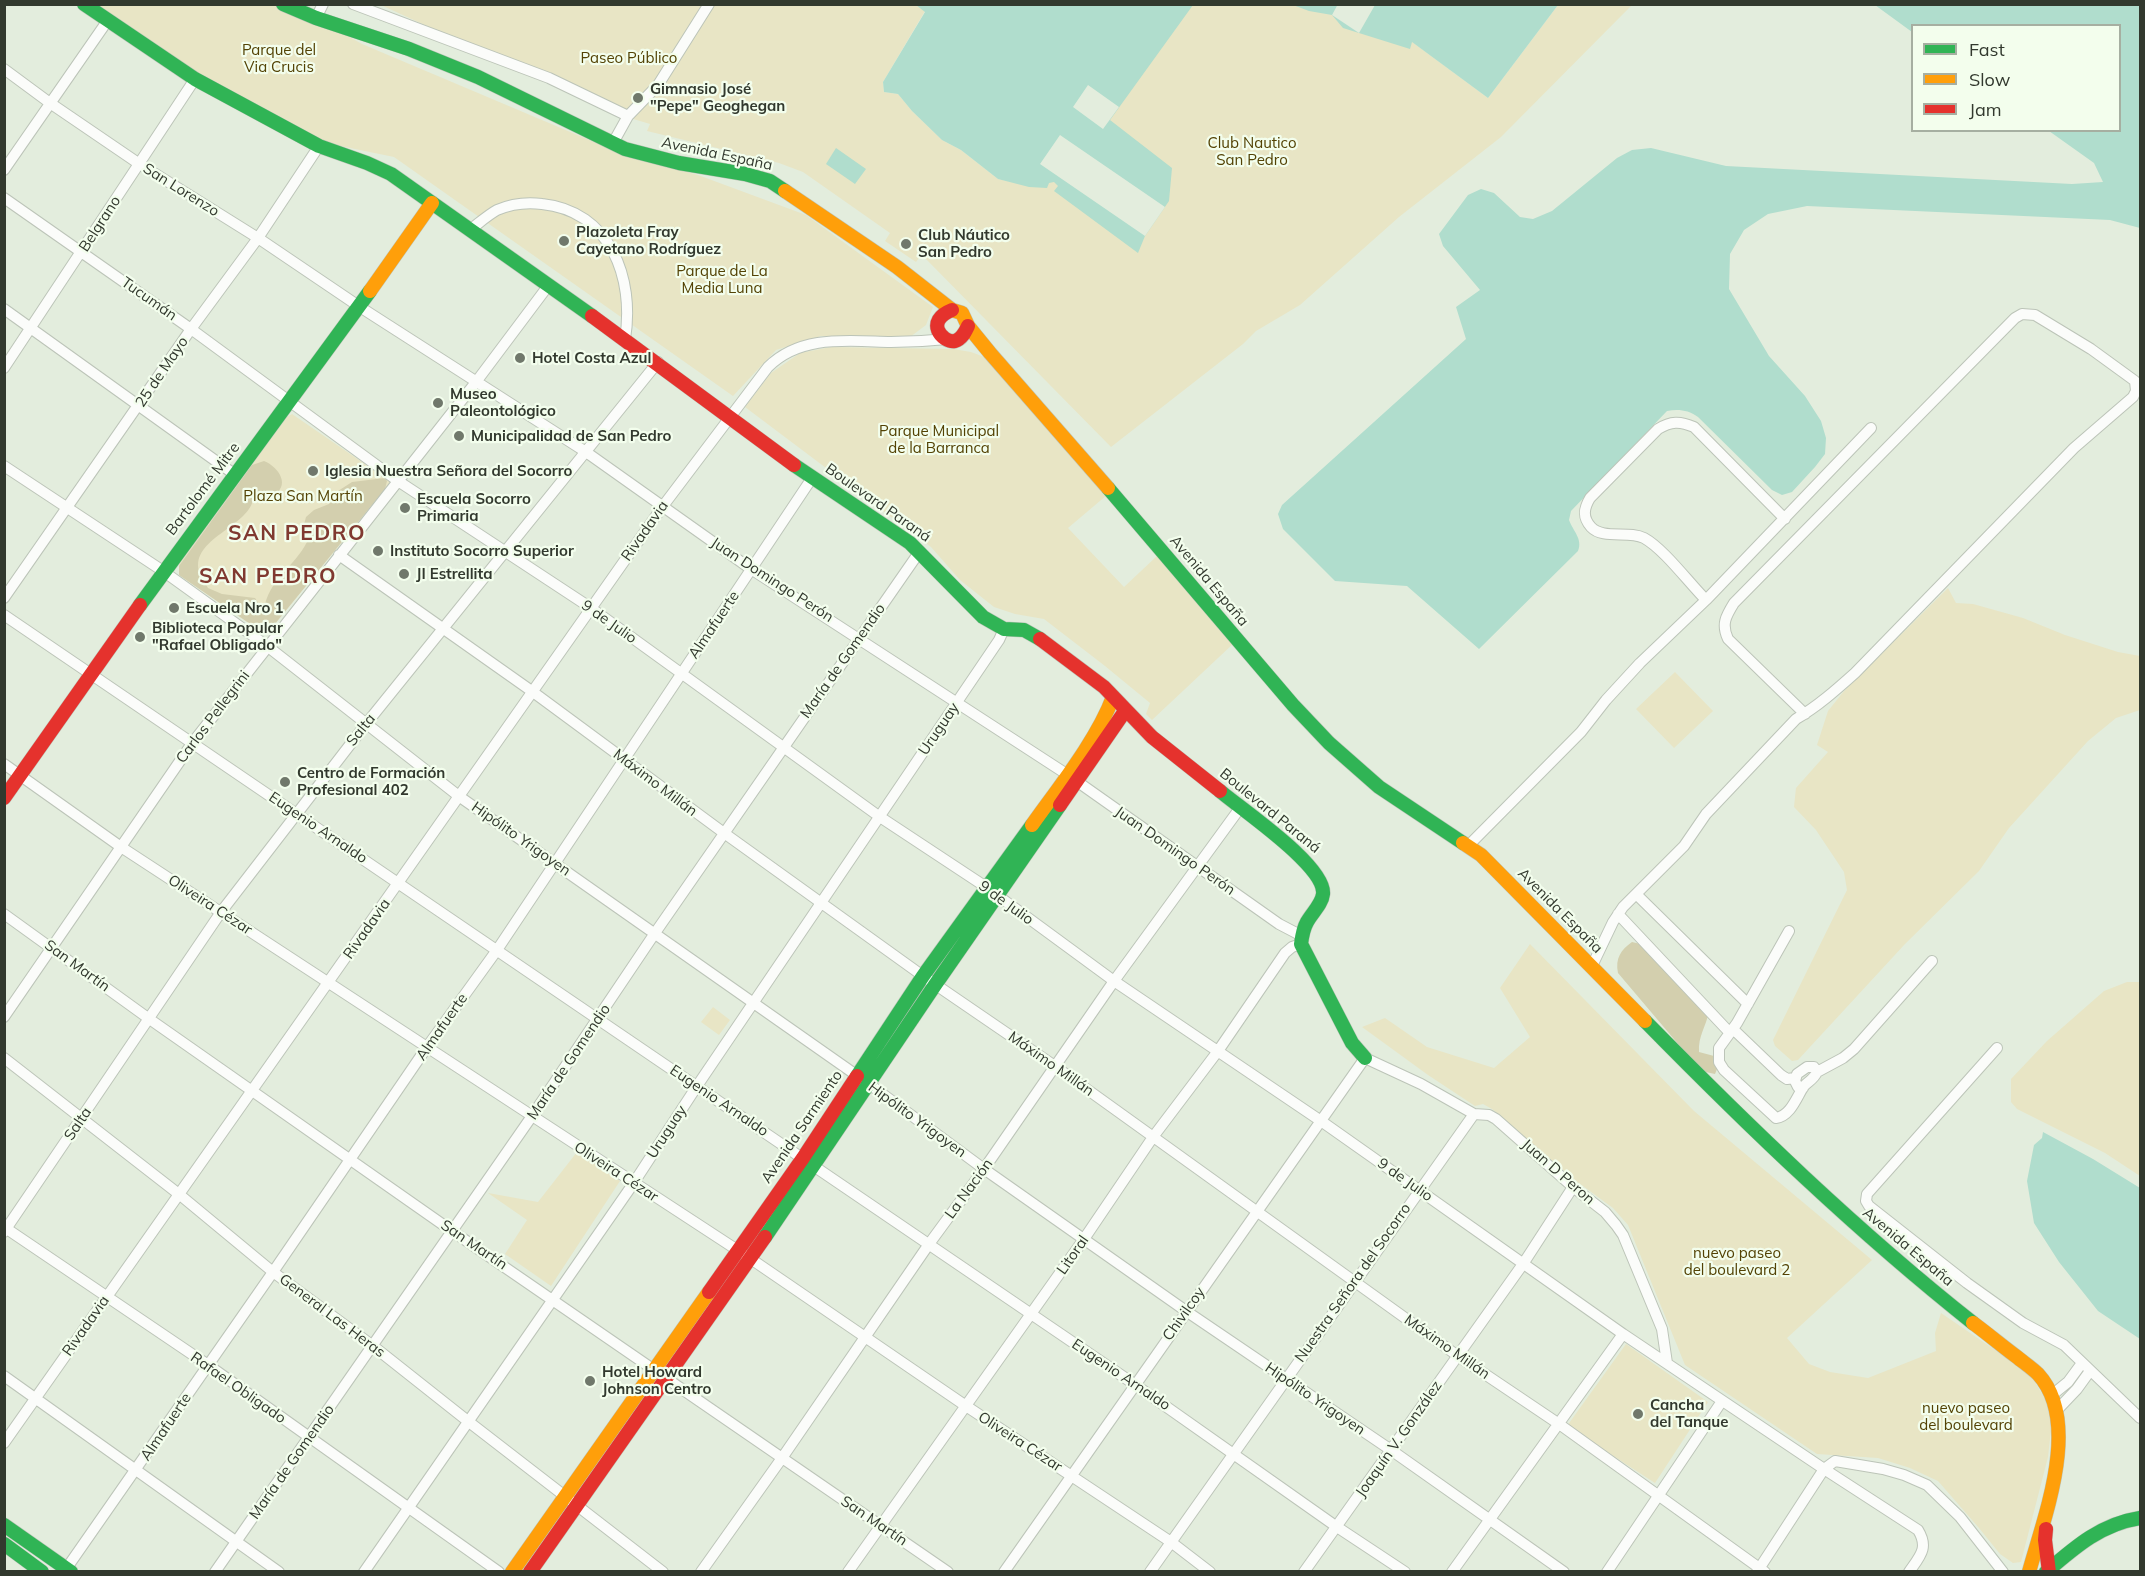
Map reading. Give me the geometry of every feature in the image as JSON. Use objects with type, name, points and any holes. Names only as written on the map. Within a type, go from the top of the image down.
[{"type":"main road","name":"Boulevard Paraná","points":[[84,4],[195,79],[319,146],[381,169],[471,229],[548,286],[658,362],[812,478],[910,543],[974,609],[994,625],[1004,629],[1024,630],[1037,636],[1104,687],[1152,737],[1304,859],[1320,878],[1324,886],[1323,894],[1301,940]]},
{"type":"main road","name":"Avenida España","points":[[283,4],[316,18],[409,49],[502,88],[613,143],[653,157],[745,174],[770,181],[897,267],[944,307],[962,313],[967,321],[958,335]]},
{"type":"main road","name":"Bartolomé Mitre","points":[[4,798],[163,571],[360,308],[432,203]]},
{"type":"main road","points":[[936,325],[944,307]]},
{"type":"main road","name":"Avenida España","points":[[936,325],[939,334],[958,335],[990,353],[1293,705],[1329,743],[1379,787],[1480,855],[1711,1088],[1830,1202],[1952,1306],[2028,1365],[2044,1382],[2057,1410],[2060,1432],[2059,1448],[2048,1502],[2027,1570]]},
{"type":"main road","name":"Avenida Sarmiento","points":[[662,1373],[738,1251],[869,1084],[997,897],[1072,778],[1113,697]]},
{"type":"main road","name":"Avenida Sarmiento","points":[[512,1572],[572,1500],[662,1373],[751,1259],[856,1076],[923,976],[986,887],[1125,711]]},
{"type":"main road","points":[[1301,940],[1352,1043],[1365,1058]]},
{"type":"main road","name":"Avenida Sarmiento","points":[[530,1572],[572,1500]]},
{"type":"main road","name":"Avenida España","points":[[2048,1502],[2052,1565]]},
{"type":"main road","points":[[2052,1565],[2099,1530],[2119,1521],[2140,1518]]},
{"type":"main road","points":[[4,1525],[67,1571]]},
{"type":"main road","points":[[4,1544],[42,1572]]},
{"type":"street","points":[[316,18],[323,4]]},
{"type":"street","points":[[353,4],[549,78],[628,116]]},
{"type":"street","points":[[613,143],[628,116],[658,85],[709,4]]},
{"type":"street","points":[[4,170],[108,20]]},
{"type":"street","name":"San Lorenzo","points":[[4,69],[138,163],[258,238],[360,308]]},
{"type":"street","name":"Belgrano","points":[[4,368],[195,79]]},
{"type":"street","name":"25 de Mayo","points":[[4,598],[191,329],[258,238],[319,146]]},
{"type":"street","name":"Tucumán","points":[[4,198],[82,251],[291,402]]},
{"type":"street","points":[[471,229],[496,211],[512,205],[533,203],[553,205],[585,218],[601,232],[611,246],[622,272],[628,302],[625,339]]},
{"type":"street","name":"Carlos Pellegrini","points":[[4,1017],[193,742],[476,382],[548,286]]},
{"type":"street","name":"Juan Domingo Perón","points":[[360,308],[586,452],[751,569],[1072,778],[1301,940]]},
{"type":"street","points":[[4,309],[234,474]]},
{"type":"street","points":[[1592,966],[1618,914],[1684,846],[1706,814],[1796,719],[1805,714],[1832,694],[1855,673],[2074,448],[2099,424],[2133,397],[2136,391],[2135,381],[2091,349],[2035,315],[2022,314],[2015,318],[1734,603],[1724,620],[1728,639],[1805,714]]},
{"type":"street","points":[[914,342],[930,333],[936,325]]},
{"type":"street","points":[[914,342],[958,335]]},
{"type":"street","name":"Rivadavia","points":[[4,1443],[663,506],[768,367],[783,354],[814,343],[833,341],[914,342]]},
{"type":"street","name":"Salta","points":[[5,1229],[221,912],[366,724],[658,362]]},
{"type":"street","name":"9 de Julio","points":[[291,402],[398,481],[591,608],[783,749],[986,887],[1114,981],[1322,1120],[1522,1264],[1722,1401],[1918,1530],[1924,1540],[1923,1548],[1909,1572]]},
{"type":"street","points":[[1706,600],[1653,544],[1641,536],[1607,533],[1593,529],[1585,519],[1585,506],[1590,498],[1658,429],[1668,423],[1677,422],[1694,428],[1785,519]]},
{"type":"street","points":[[1468,845],[1581,732],[1640,663],[1706,600],[1871,428]]},
{"type":"street","name":"Hipólito Yrigoyen","points":[[4,466],[163,571],[267,646],[460,797],[869,1084],[984,1169],[1564,1572]]},
{"type":"street","name":"Almafuerte","points":[[67,1571],[427,1047],[497,950],[812,478]]},
{"type":"street","name":"María de Gomendio","points":[[215,1572],[920,551]]},
{"type":"street","name":"Máximo Millán","points":[[339,555],[533,692],[935,985],[1056,1067],[1761,1570]]},
{"type":"street","name":"Eugenio Arnaldo","points":[[4,615],[1234,1452],[1337,1527],[1406,1572]]},
{"type":"street","name":"Uruguay","points":[[364,1572],[633,1184],[1004,629]]},
{"type":"street","name":"Oliveira Cézar","points":[[4,764],[121,847],[330,982],[633,1184],[751,1259],[1171,1542],[1210,1572]]},
{"type":"street","name":"La Nación","points":[[701,1572],[1114,981],[1240,808]]},
{"type":"street","points":[[1636,894],[1748,1004]]},
{"type":"street","name":"San Martín","points":[[4,914],[452,1231],[662,1373],[948,1572]]},
{"type":"street","points":[[1618,914],[1732,1031],[1781,1075],[1795,1078]]},
{"type":"street","points":[[1789,931],[1732,1031],[1719,1048],[1719,1062],[1724,1070],[1776,1118],[1783,1116],[1817,1072],[1843,1058],[1854,1049],[1932,961]]},
{"type":"street","name":"Litoral","points":[[848,1572],[1084,1239],[1153,1137],[1218,1052],[1285,953],[1301,940]]},
{"type":"street","points":[[1997,1048],[1867,1194],[1866,1201],[1869,1206],[1967,1283],[2023,1323],[2064,1345],[2140,1418]]},
{"type":"street","name":"General Las Heras","points":[[4,1058],[180,1195],[273,1272],[373,1346],[663,1572]]},
{"type":"street","name":"Juan D Peron","points":[[1365,1058],[1421,1084],[1474,1114],[1489,1115],[1496,1119],[1605,1212],[1623,1235],[1662,1329],[1667,1363]]},
{"type":"street","name":"Chivilcoy","points":[[1004,1572],[1365,1058]]},
{"type":"street","points":[[1795,1078],[1807,1067],[1814,1067],[1817,1072]]},
{"type":"street","points":[[1795,1078],[1798,1087],[1803,1088]]},
{"type":"street","name":"Nuestra Señora del Socorro","points":[[1150,1572],[1474,1114]]},
{"type":"street","name":"Joaquín V. González","points":[[1304,1572],[1458,1356],[1573,1187]]},
{"type":"street","name":"Rafael Obligado","points":[[5,1229],[208,1365],[500,1572]]},
{"type":"street","points":[[1452,1572],[1623,1334]]},
{"type":"street","points":[[2052,1395],[2086,1367]]},
{"type":"street","points":[[2057,1410],[2077,1389],[2086,1367]]},
{"type":"street","points":[[4,1376],[279,1572]]},
{"type":"street","points":[[1607,1572],[1722,1401]]},
{"type":"street","points":[[1761,1570],[1824,1469],[1835,1461],[1883,1469],[1927,1485],[1960,1517],[2004,1570]]},
{"type":"street","points":[[2027,1570],[2052,1565]]},
{"type":"green space","name":"Parque de La Media Luna","points":[[89,5],[293,5],[362,44],[620,153],[698,175],[806,215],[933,307],[926,325],[910,337],[821,336],[776,350],[733,396],[394,157],[321,142],[198,76]]},
{"type":"green space","name":"Club Nautico San Pedro","points":[[381,5],[916,5],[925,11],[883,82],[884,92],[898,94],[942,140],[961,150],[998,179],[1013,182],[1040,164],[1175,5],[1375,5],[1411,41],[1488,98],[1558,5],[1632,5],[1501,137],[1399,217],[1300,305],[1256,331],[1243,344],[1111,447],[924,257],[921,255],[916,262],[885,241],[890,233],[803,172],[779,163],[647,131],[650,124],[620,115]]},
{"type":"green space","name":"Parque Municipal de la Barranca","points":[[831,347],[953,349],[987,358],[1107,495],[1068,528],[1124,587],[1157,556],[1234,643],[1152,720],[1146,714],[1150,703],[1044,619],[1015,614],[994,607],[960,580],[931,547],[745,407],[771,373],[800,353]]},
{"type":"green space","name":"Plaza San Martín","points":[[292,414],[391,482],[270,630],[256,628],[179,575],[179,564],[287,417]]},
{"type":"green space","points":[[1948,588],[1956,603],[1973,604],[2023,618],[2065,635],[2118,652],[2140,656],[2140,710],[2116,718],[2088,741],[2009,828],[1979,871],[1905,944],[1798,1060],[1792,1061],[1775,1046],[1773,1040],[1847,890],[1844,872],[1816,830],[1794,807],[1796,788],[1828,752],[1817,745],[1828,711],[1844,691]]},
{"type":"green space","points":[[1675,672],[1713,711],[1674,748],[1636,709]]},
{"type":"green space","name":"nuevo paseo del boulevard 2","points":[[1530,944],[1694,1111],[1872,1260],[1787,1338],[1809,1364],[1830,1372],[1868,1378],[1936,1351],[1935,1333],[1941,1313],[2030,1374],[2053,1412],[2048,1457],[2021,1562],[2013,1563],[2000,1554],[1938,1481],[1910,1468],[1878,1458],[1817,1454],[1685,1365],[1628,1225],[1613,1208],[1576,1181],[1492,1109],[1483,1104],[1475,1106],[1362,1027],[1385,1018],[1427,1047],[1494,1068],[1530,1037],[1500,988]]},
{"type":"green space","points":[[2127,982],[2140,982],[2140,1176],[2105,1153],[2017,1109],[2011,1102],[2011,1079],[2047,1041],[2104,991]]},
{"type":"green space","points":[[713,1007],[730,1020],[719,1035],[701,1022]]},
{"type":"green space","points":[[577,1152],[620,1181],[551,1286],[505,1254],[527,1220],[488,1193],[538,1202]]},
{"type":"green space","name":"Cancha del Tanque","points":[[1626,1344],[1708,1402],[1655,1483],[1567,1426]]},
{"type":"shaded area","points":[[264,461],[278,472],[281,477],[281,488],[269,497],[253,500],[241,518],[203,550],[199,560],[199,571],[208,588],[222,594],[255,598],[259,604],[265,604],[273,586],[307,542],[303,528],[306,517],[314,510],[329,504],[338,491],[352,482],[385,478],[387,481],[385,489],[270,630],[256,628],[179,575],[179,566],[252,465]]},
{"type":"shaded area","points":[[1632,942],[1649,946],[1709,1011],[1699,1052],[1714,1056],[1719,1064],[1715,1074],[1701,1071],[1618,973],[1617,963],[1620,955]]},
{"type":"water","points":[[916,5],[1193,5],[1110,120],[1172,168],[1169,201],[1145,236],[1138,253],[1054,191],[1058,186],[1054,182],[1049,183],[1047,188],[1029,187],[998,179],[961,150],[942,140],[898,94],[884,92],[883,82],[925,12]]},
{"type":"water","points":[[1293,5],[1558,5],[1488,98],[1412,42],[1410,49],[1343,28],[1332,15],[1309,11]]},
{"type":"water","points":[[1875,5],[2140,5],[2140,228],[2110,220],[1807,206],[1768,214],[1744,230],[1730,254],[1729,289],[1769,356],[1805,396],[1821,421],[1826,438],[1825,454],[1792,492],[1782,495],[1772,490],[1698,417],[1683,411],[1667,411],[1571,511],[1569,520],[1578,539],[1578,551],[1479,649],[1407,586],[1335,581],[1283,529],[1278,514],[1282,505],[1466,339],[1456,307],[1480,290],[1443,246],[1439,234],[1468,195],[1481,189],[1494,193],[1520,217],[1533,219],[1552,211],[1617,158],[1632,150],[1651,148],[1726,166],[2072,184],[2103,182],[2094,163],[2050,132],[2121,132],[2121,24],[1911,24],[1911,31]]},
{"type":"water","points":[[836,148],[866,169],[855,184],[826,164]]},
{"type":"water","points":[[2043,1132],[2140,1188],[2140,1339],[2098,1311],[2059,1262],[2034,1223],[2027,1181],[2034,1145],[2042,1138]]},
{"type":"pier","points":[[1338,4],[1375,5],[1359,33],[1332,15]]},
{"type":"pier","points":[[1088,85],[1119,107],[1103,129],[1073,107]]},
{"type":"pier","points":[[1060,135],[1165,207],[1145,236],[1040,164]]},
{"type":"traffic: fast","points":[[84,4],[195,79],[319,146],[391,174],[592,316]]},
{"type":"traffic: fast","points":[[283,4],[316,18],[409,49],[478,77],[625,149],[679,163],[745,174],[770,181],[785,191]]},
{"type":"traffic: fast","points":[[140,605],[370,291]]},
{"type":"traffic: fast","points":[[794,465],[910,543],[983,617],[1004,629],[1024,630],[1040,639]]},
{"type":"traffic: fast","points":[[1108,488],[1293,705],[1329,743],[1379,787],[1463,843]]},
{"type":"traffic: fast","points":[[1220,791],[1297,854],[1320,882],[1322,898],[1306,925],[1301,944],[1352,1043],[1365,1058]]},
{"type":"traffic: fast","points":[[765,1237],[1060,805]]},
{"type":"traffic: fast","points":[[857,1076],[923,976],[1032,825]]},
{"type":"traffic: fast","points":[[1645,1021],[1724,1100],[1846,1215],[1973,1323]]},
{"type":"traffic: fast","points":[[2046,1572],[2101,1531],[2113,1525],[2140,1518]]},
{"type":"traffic: fast","points":[[4,1525],[71,1572]]},
{"type":"traffic: fast","points":[[4,1544],[42,1572]]},
{"type":"traffic: slow","points":[[785,191],[897,267],[952,310],[962,313],[968,326],[990,353],[1108,488]]},
{"type":"traffic: slow","points":[[370,291],[432,203]]},
{"type":"traffic: slow","points":[[1032,825],[1087,746],[1113,697]]},
{"type":"traffic: slow","points":[[1463,843],[1481,855],[1645,1021]]},
{"type":"traffic: slow","points":[[512,1572],[709,1292]]},
{"type":"traffic: slow","points":[[1973,1323],[2038,1374],[2051,1394],[2057,1417],[2056,1470],[2029,1572]]},
{"type":"traffic: jam","points":[[952,310],[939,320],[937,325],[941,335],[945,339],[955,341],[961,337],[968,326]]},
{"type":"traffic: jam","points":[[592,316],[794,465]]},
{"type":"traffic: jam","points":[[4,798],[140,605]]},
{"type":"traffic: jam","points":[[1040,639],[1104,687],[1152,737],[1220,791]]},
{"type":"traffic: jam","points":[[1060,805],[1125,711]]},
{"type":"traffic: jam","points":[[709,1292],[803,1158],[857,1076]]},
{"type":"traffic: jam","points":[[530,1572],[765,1237]]},
{"type":"traffic: jam","points":[[2046,1529],[2049,1572]]},
{"type":"place","name":"Gimnasio José \"Pepe\" Geoghegan","points":[[638,98]]},
{"type":"place","name":"Plazoleta Fray Cayetano Rodríguez","points":[[564,241]]},
{"type":"place","name":"Club Náutico San Pedro","points":[[906,244]]},
{"type":"place","name":"Hotel Costa Azul","points":[[520,358]]},
{"type":"place","name":"Museo Paleontológico","points":[[438,403]]},
{"type":"place","name":"Municipalidad de San Pedro","points":[[459,436]]},
{"type":"place","name":"Iglesia Nuestra Señora del Socorro","points":[[313,471]]},
{"type":"place","name":"Escuela Socorro Primaria","points":[[405,508]]},
{"type":"place","name":"Instituto Socorro Superior","points":[[378,551]]},
{"type":"place","name":"JI Estrellita","points":[[404,574]]},
{"type":"place","name":"Escuela Nro 1","points":[[174,608]]},
{"type":"place","name":"Biblioteca Popular \"Rafael Obligado\"","points":[[140,637]]},
{"type":"place","name":"Centro de Formación Profesional 402","points":[[285,782]]},
{"type":"place","name":"Hotel Howard Johnson Centro","points":[[590,1381]]},
{"type":"place","name":"Cancha del Tanque","points":[[1638,1414]]},
{"type":"district","name":"SAN PEDRO","points":[[297,534]]},
{"type":"district","name":"SAN PEDRO","points":[[268,577]]},
{"type":"park label","name":"Parque del Via Crucis","points":[[279,58]]},
{"type":"park label","name":"Paseo Público","points":[[629,58]]},
{"type":"park label","name":"nuevo paseo del boulevard","points":[[1966,1416]]}]
